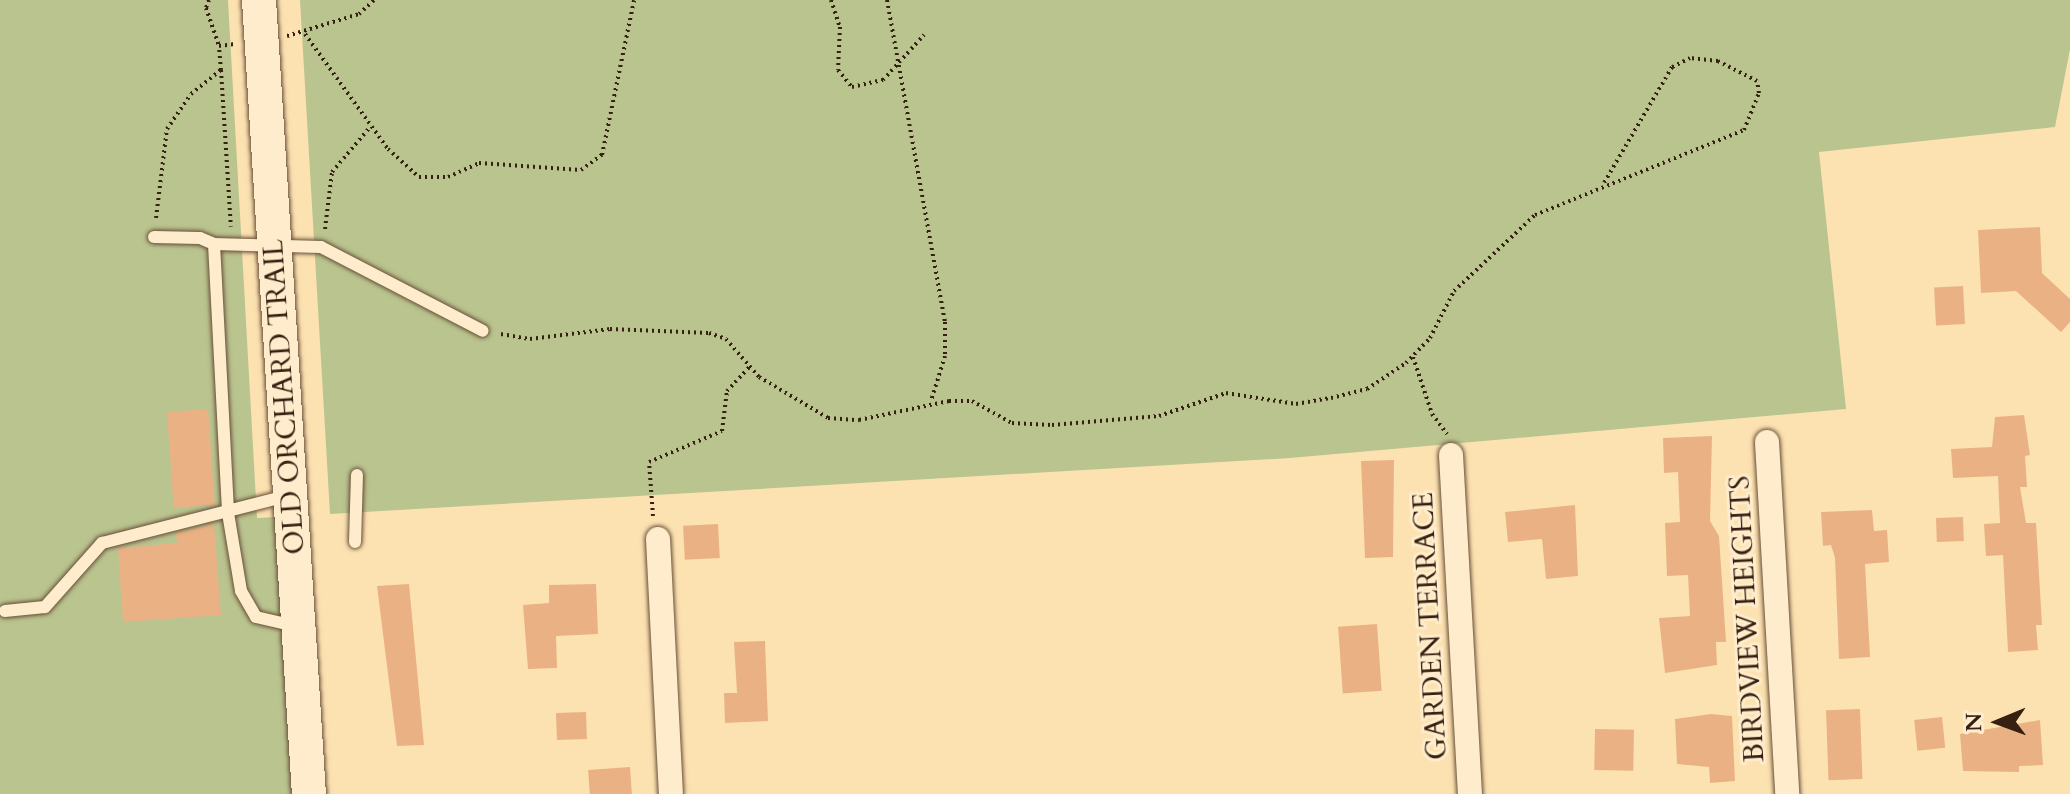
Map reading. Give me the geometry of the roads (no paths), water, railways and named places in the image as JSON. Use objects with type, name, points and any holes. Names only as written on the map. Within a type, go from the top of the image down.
[{"type":"street","name":"OLD ORCHARD TRAIL","points":[[259,0],[309,794]]},
{"type":"street","name":"BIRDVIEW HEIGHTS","points":[[1767,442],[1787,794]]},
{"type":"street","name":"GARDEN TERRACE","points":[[1451,455],[1470,794]]},
{"type":"street","points":[[658,539],[671,794]]},
{"type":"lane","points":[[154,237],[200,238],[214,244],[321,247],[483,331]]},
{"type":"lane","points":[[214,244],[228,513],[241,591],[256,617],[298,627]]},
{"type":"lane","points":[[355,542],[357,475]]},
{"type":"lane","points":[[5,611],[45,607],[102,543],[289,495]]}]
